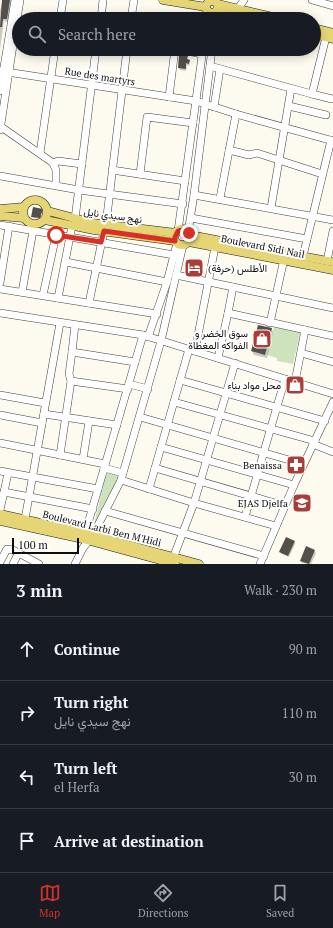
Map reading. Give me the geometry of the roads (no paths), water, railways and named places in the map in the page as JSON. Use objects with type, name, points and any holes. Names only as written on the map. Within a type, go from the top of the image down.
[{"type":"main road","points":[[163,0],[212,7],[231,12]]},
{"type":"main road","points":[[196,0],[212,7],[241,4],[262,12]]},
{"type":"main road","points":[[321,31],[331,36]]},
{"type":"main road","points":[[321,35],[331,36]]},
{"type":"main road","points":[[0,216],[24,218],[34,225],[45,220],[48,211],[44,204],[37,200],[29,201],[24,207],[24,218]]},
{"type":"main road","points":[[0,209],[24,207]]},
{"type":"main road","name":"نهج سيدي نايل","points":[[48,211],[74,223]]},
{"type":"main road","name":"نهج سيدي نايل","points":[[45,220],[182,238]]},
{"type":"main road","name":"Boulevard Sidi Nail","points":[[182,238],[215,247],[284,259],[333,270]]},
{"type":"main road","name":"Boulevard Sidi Nail","points":[[182,238],[303,256],[330,262]]},
{"type":"main road","name":"Boulevard Larbi Ben M'Hidi","points":[[0,514],[25,519],[88,537]]},
{"type":"main road","points":[[0,520],[88,537],[173,562],[199,564]]},
{"type":"street","points":[[14,12],[15,0]]},
{"type":"street","points":[[16,12],[20,0]]},
{"type":"street","points":[[61,12],[63,0]]},
{"type":"street","points":[[102,12],[103,0]]},
{"type":"street","points":[[132,12],[134,0]]},
{"type":"street","points":[[312,0],[333,6]]},
{"type":"street","points":[[0,91],[12,29]]},
{"type":"street","points":[[312,94],[331,36]]},
{"type":"street","points":[[40,153],[54,56]]},
{"type":"street","points":[[58,298],[74,223],[95,56]]},
{"type":"street","points":[[89,303],[105,228],[126,56]]},
{"type":"street","points":[[169,97],[175,56]]},
{"type":"street","points":[[76,564],[88,537],[105,512],[122,477],[161,341],[176,275],[182,238],[185,181],[196,101],[199,56]]},
{"type":"street","points":[[88,537],[92,509],[129,387],[135,362],[145,336],[157,314],[174,255],[191,218],[211,56]]},
{"type":"street","points":[[210,66],[332,99]]},
{"type":"street","points":[[214,106],[220,69]]},
{"type":"street","points":[[4,71],[0,127],[53,163],[56,170],[56,185]]},
{"type":"street","name":"Rue des martyrs","points":[[4,71],[196,101],[236,114],[332,140]]},
{"type":"street","points":[[271,208],[291,89]]},
{"type":"street","points":[[289,106],[326,115]]},
{"type":"street","points":[[220,198],[236,114]]},
{"type":"street","points":[[140,174],[147,117],[193,123]]},
{"type":"street","points":[[303,256],[322,174],[332,140]]},
{"type":"street","points":[[229,150],[249,155],[257,154],[322,174]]},
{"type":"street","points":[[53,163],[58,161],[82,164]]},
{"type":"street","points":[[112,170],[185,181]]},
{"type":"street","points":[[0,176],[79,190],[183,204]]},
{"type":"street","points":[[194,194],[333,220]]},
{"type":"street","points":[[191,218],[307,239]]},
{"type":"street","points":[[0,224],[174,255]]},
{"type":"street","points":[[0,283],[9,226]]},
{"type":"street","points":[[22,292],[33,231]]},
{"type":"street","points":[[330,262],[333,231]]},
{"type":"street","points":[[42,296],[56,235]]},
{"type":"street","points":[[149,489],[180,380],[192,350],[215,247]]},
{"type":"street","points":[[270,323],[284,259]]},
{"type":"street","points":[[66,262],[167,282]]},
{"type":"street","points":[[176,275],[333,308]]},
{"type":"street","points":[[218,358],[233,287]]},
{"type":"street","points":[[0,289],[157,314]]},
{"type":"street","points":[[0,313],[145,336],[333,394]]},
{"type":"street","points":[[228,313],[333,336]]},
{"type":"street","points":[[25,519],[60,323]]},
{"type":"street","points":[[60,455],[71,381],[69,374],[75,325]]},
{"type":"street","points":[[295,382],[305,330]]},
{"type":"street","points":[[72,352],[135,362]]},
{"type":"street","points":[[301,353],[333,362]]},
{"type":"street","points":[[173,562],[194,503],[235,363]]},
{"type":"street","points":[[245,517],[265,454],[286,379]]},
{"type":"street","points":[[180,380],[325,421]]},
{"type":"street","points":[[71,381],[148,388]]},
{"type":"street","points":[[0,395],[45,404]]},
{"type":"street","points":[[174,402],[314,443],[333,452]]},
{"type":"street","points":[[260,564],[294,485],[333,402]]},
{"type":"street","points":[[44,414],[117,425]]},
{"type":"street","points":[[0,415],[42,424]]},
{"type":"street","points":[[140,418],[304,464]]},
{"type":"street","points":[[82,459],[89,421]]},
{"type":"street","points":[[0,443],[82,459],[105,466],[122,477],[149,489],[276,526]]},
{"type":"street","points":[[161,447],[294,485]]},
{"type":"street","points":[[155,468],[285,506]]},
{"type":"street","points":[[0,471],[98,489]]},
{"type":"street","points":[[0,510],[8,473]]},
{"type":"street","points":[[4,492],[92,509]]},
{"type":"street","points":[[105,512],[264,556]]},
{"type":"street","points":[[0,562],[7,549],[30,562],[39,564]]},
{"type":"street","points":[[13,564],[18,554]]},
{"type":"place","name":"الأطلس (حرفة)","points":[[194,268]]},
{"type":"place","name":"سوق الخضر و الفواكه المغطاة","points":[[262,339]]},
{"type":"place","name":"محل مواد بناء","points":[[295,385]]},
{"type":"place","name":"Benaissa","points":[[296,465]]},
{"type":"place","name":"EJAS Djelfa","points":[[302,503]]}]
